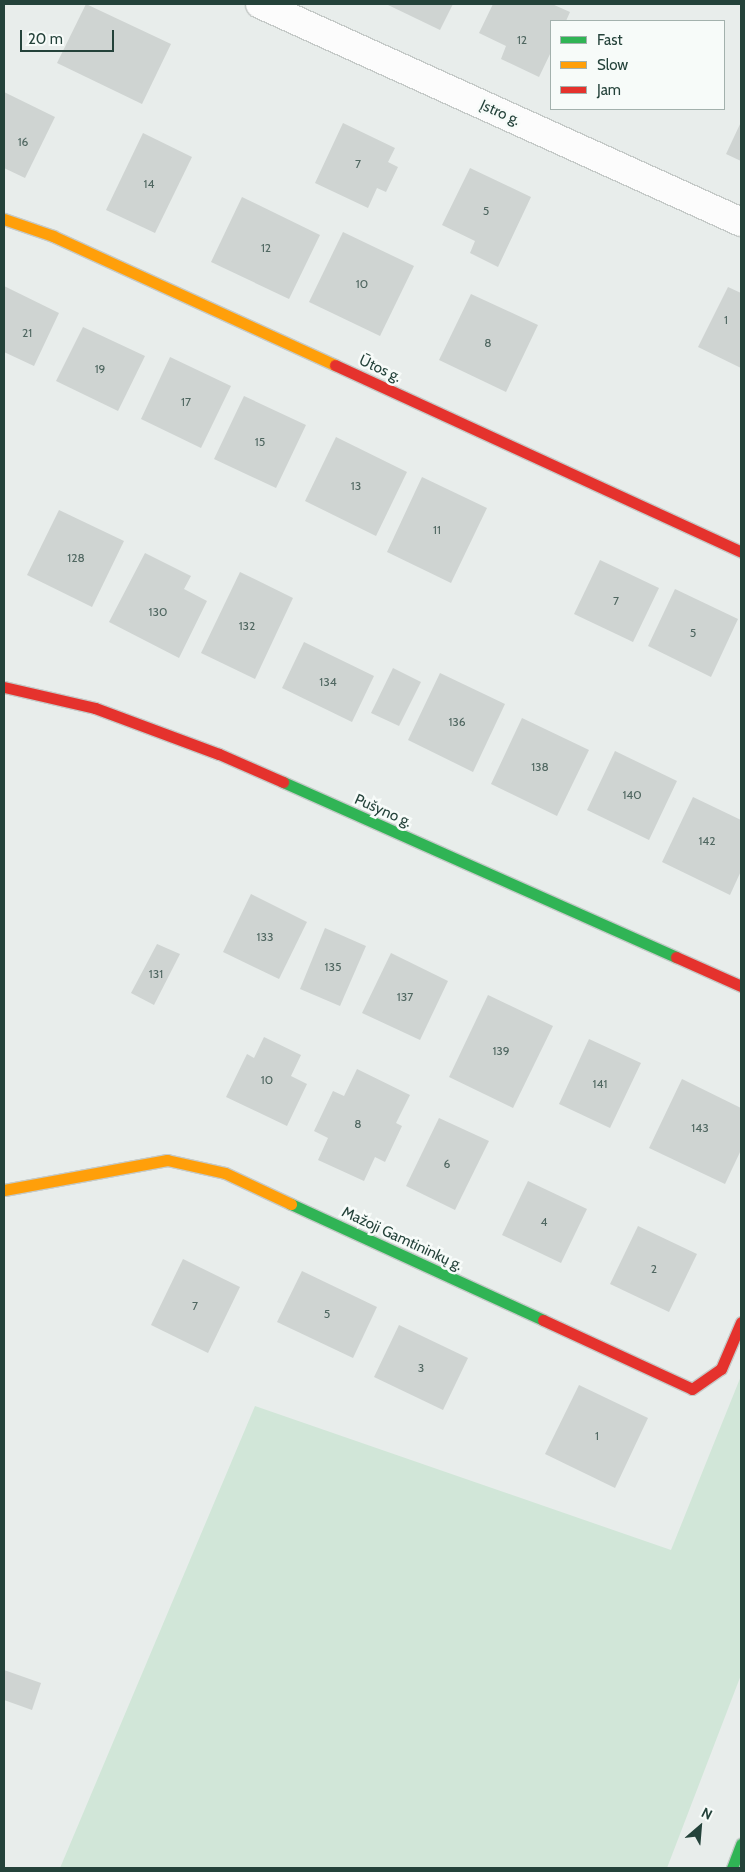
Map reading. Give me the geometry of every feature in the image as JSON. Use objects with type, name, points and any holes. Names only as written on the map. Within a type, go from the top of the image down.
[{"type":"main road","name":"Ūtos g.","points":[[4,219],[53,236],[741,552]]},
{"type":"main road","name":"Pušyno g.","points":[[4,687],[95,708],[219,754],[741,986]]},
{"type":"main road","name":"Mažoji Gamtininkų g.","points":[[4,1190],[167,1160],[225,1173],[692,1389],[721,1369],[741,1322]]},
{"type":"main road","points":[[732,1868],[741,1844]]},
{"type":"street","name":"Įstro g.","points":[[260,4],[741,222]]},
{"type":"green space","points":[[741,1376],[741,1675],[667,1868],[60,1868],[255,1406],[671,1550]]},
{"type":"building","points":[[86,4],[171,44],[142,104],[57,63]]},
{"type":"building","points":[[386,4],[453,4],[440,30]]},
{"type":"building","points":[[493,4],[552,4],[570,12],[566,20],[550,20],[550,54],[539,77],[501,59],[506,46],[479,33]]},
{"type":"building","points":[[4,92],[55,117],[25,178],[4,168]]},
{"type":"building","points":[[741,122],[741,161],[726,154]]},
{"type":"building","points":[[343,123],[395,148],[388,162],[398,167],[386,192],[377,188],[368,208],[315,183]]},
{"type":"building","points":[[143,133],[192,157],[155,233],[106,210]]},
{"type":"building","points":[[470,168],[531,197],[498,267],[470,253],[475,241],[442,225]]},
{"type":"building","points":[[242,197],[320,235],[289,299],[211,262]]},
{"type":"building","points":[[343,232],[414,266],[380,336],[309,302]]},
{"type":"building","points":[[4,286],[59,313],[34,366],[4,352]]},
{"type":"building","points":[[728,287],[741,293],[741,368],[698,347]]},
{"type":"building","points":[[471,294],[538,325],[506,392],[439,360]]},
{"type":"building","points":[[83,327],[145,356],[118,411],[56,381]]},
{"type":"building","points":[[170,357],[231,386],[201,448],[141,419]]},
{"type":"building","points":[[244,396],[306,425],[276,488],[214,459]]},
{"type":"building","points":[[336,437],[407,472],[376,536],[305,501]]},
{"type":"building","points":[[422,477],[487,508],[451,583],[387,552]]},
{"type":"building","points":[[59,510],[124,541],[92,607],[27,575]]},
{"type":"building","points":[[145,553],[191,576],[184,589],[207,601],[179,658],[109,622]]},
{"type":"building","points":[[600,560],[659,588],[633,642],[574,614]]},
{"type":"building","points":[[240,572],[293,598],[255,679],[201,653]]},
{"type":"building","points":[[675,589],[738,619],[711,677],[648,646]]},
{"type":"building","points":[[304,642],[374,676],[352,722],[282,688]]},
{"type":"building","points":[[393,668],[421,682],[399,726],[371,713]]},
{"type":"building","points":[[440,673],[505,704],[473,772],[408,740]]},
{"type":"building","points":[[522,718],[589,750],[557,816],[491,784]]},
{"type":"building","points":[[615,751],[677,781],[649,840],[587,810]]},
{"type":"building","points":[[693,797],[741,820],[741,871],[730,895],[662,862]]},
{"type":"building","points":[[251,894],[307,922],[279,979],[223,952]]},
{"type":"building","points":[[325,928],[366,946],[340,1006],[300,989]]},
{"type":"building","points":[[157,944],[180,954],[154,1005],[131,993]]},
{"type":"building","points":[[391,953],[448,981],[420,1040],[362,1013]]},
{"type":"building","points":[[488,995],[553,1026],[513,1108],[449,1077]]},
{"type":"building","points":[[264,1037],[301,1055],[291,1076],[307,1084],[287,1126],[226,1097],[247,1054],[254,1058]]},
{"type":"building","points":[[589,1039],[641,1063],[610,1128],[559,1104]]},
{"type":"building","points":[[357,1069],[410,1095],[396,1123],[402,1126],[385,1162],[375,1157],[364,1181],[318,1160],[328,1138],[314,1131],[333,1091],[344,1096]]},
{"type":"building","points":[[682,1079],[741,1108],[741,1150],[725,1184],[649,1148]]},
{"type":"building","points":[[439,1118],[489,1141],[455,1210],[406,1186]]},
{"type":"building","points":[[528,1181],[587,1209],[561,1263],[502,1235]]},
{"type":"building","points":[[638,1226],[697,1254],[669,1312],[610,1284]]},
{"type":"building","points":[[183,1259],[240,1287],[208,1353],[151,1325]]},
{"type":"building","points":[[302,1271],[377,1307],[353,1358],[277,1322]]},
{"type":"building","points":[[399,1325],[468,1358],[443,1410],[374,1377]]},
{"type":"building","points":[[579,1385],[648,1418],[615,1488],[545,1454]]},
{"type":"building","points":[[4,1670],[41,1683],[32,1710],[4,1700]]},
{"type":"traffic: fast","points":[[283,782],[676,957]]},
{"type":"traffic: fast","points":[[291,1204],[543,1320]]},
{"type":"traffic: fast","points":[[732,1868],[741,1844]]},
{"type":"traffic: slow","points":[[4,219],[53,236],[335,365]]},
{"type":"traffic: slow","points":[[4,1190],[167,1160],[225,1173],[291,1204]]},
{"type":"traffic: jam","points":[[335,365],[741,552]]},
{"type":"traffic: jam","points":[[4,687],[95,708],[219,754],[283,782]]},
{"type":"traffic: jam","points":[[676,957],[741,986]]},
{"type":"traffic: jam","points":[[543,1320],[692,1389],[721,1369],[741,1322]]}]
